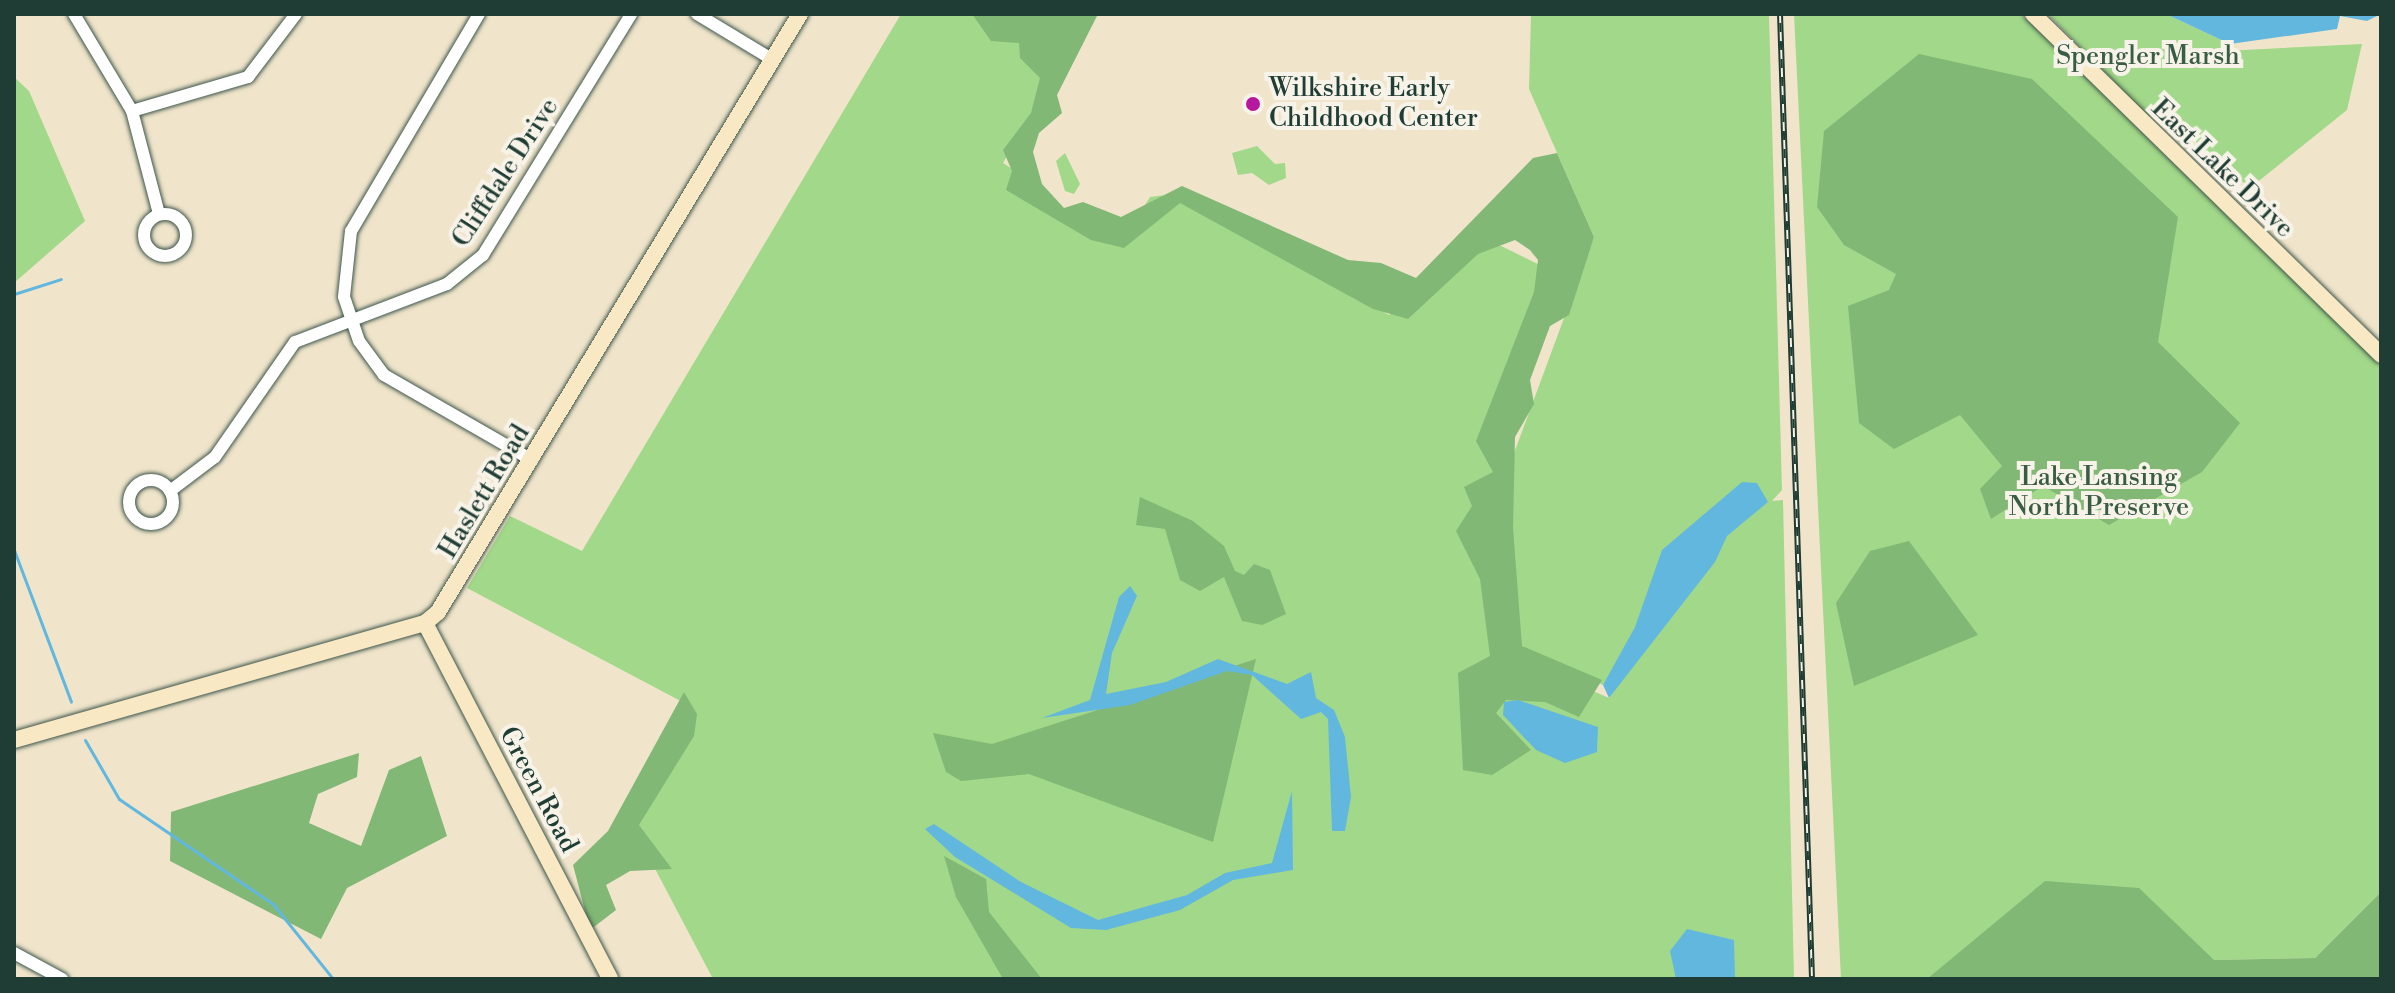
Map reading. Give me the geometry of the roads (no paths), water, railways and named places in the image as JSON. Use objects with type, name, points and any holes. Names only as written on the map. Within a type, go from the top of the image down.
[{"type":"street","points":[[74,14],[132,111],[159,214]]},
{"type":"street","points":[[132,111],[255,73],[296,14]]},
{"type":"street","points":[[479,14],[351,231],[343,262],[349,320],[370,358],[397,385],[532,460]]},
{"type":"street","name":"Cliffdale Drive","points":[[170,491],[215,457],[278,357],[316,330],[447,284],[483,255],[631,14]]},
{"type":"street","points":[[697,14],[773,60]]},
{"type":"street","name":"Haslett Road","points":[[425,623],[454,590],[800,14]]},
{"type":"street","name":"East Lake Drive","points":[[2033,14],[2381,355]]},
{"type":"street","points":[[14,740],[425,623]]},
{"type":"street","name":"Green Road","points":[[425,623],[610,979]]},
{"type":"street","points":[[14,953],[62,979]]},
{"type":"water","points":[[2166,14],[2381,14],[2367,21],[2340,16],[2337,29],[2230,44]]},
{"type":"water","points":[[1742,482],[1757,483],[1768,502],[1727,536],[1715,562],[1609,698],[1603,685],[1635,627],[1662,550]]},
{"type":"water","points":[[1130,586],[1137,596],[1112,653],[1106,694],[1166,682],[1218,659],[1287,684],[1311,672],[1316,698],[1334,710],[1345,737],[1351,797],[1345,831],[1332,831],[1328,719],[1321,712],[1301,719],[1252,675],[1227,671],[1130,705],[1042,718],[1090,700],[1119,597]]},
{"type":"water","points":[[1518,700],[1598,727],[1597,752],[1565,763],[1536,750],[1503,715],[1504,702]]},
{"type":"water","points":[[1292,791],[1293,870],[1233,880],[1180,910],[1106,930],[1071,928],[955,857],[925,829],[934,824],[1021,882],[1098,920],[1187,895],[1225,873],[1272,863]]},
{"type":"water","points":[[1687,929],[1734,940],[1735,979],[1676,979],[1670,951]]},
{"type":"waterway","points":[[14,294],[61,279]]},
{"type":"waterway","points":[[14,550],[71,702]]},
{"type":"waterway","points":[[85,740],[119,799],[273,904],[333,979]]},
{"type":"railway","points":[[1780,14],[1812,979]]},
{"type":"place","name":"Wilkshire Early Childhood Center","points":[[1253,104]]},
{"type":"park label","name":"Spengler Marsh","points":[[2148,57]]},
{"type":"park label","name":"Lake Lansing North Preserve","points":[[2099,493]]}]
